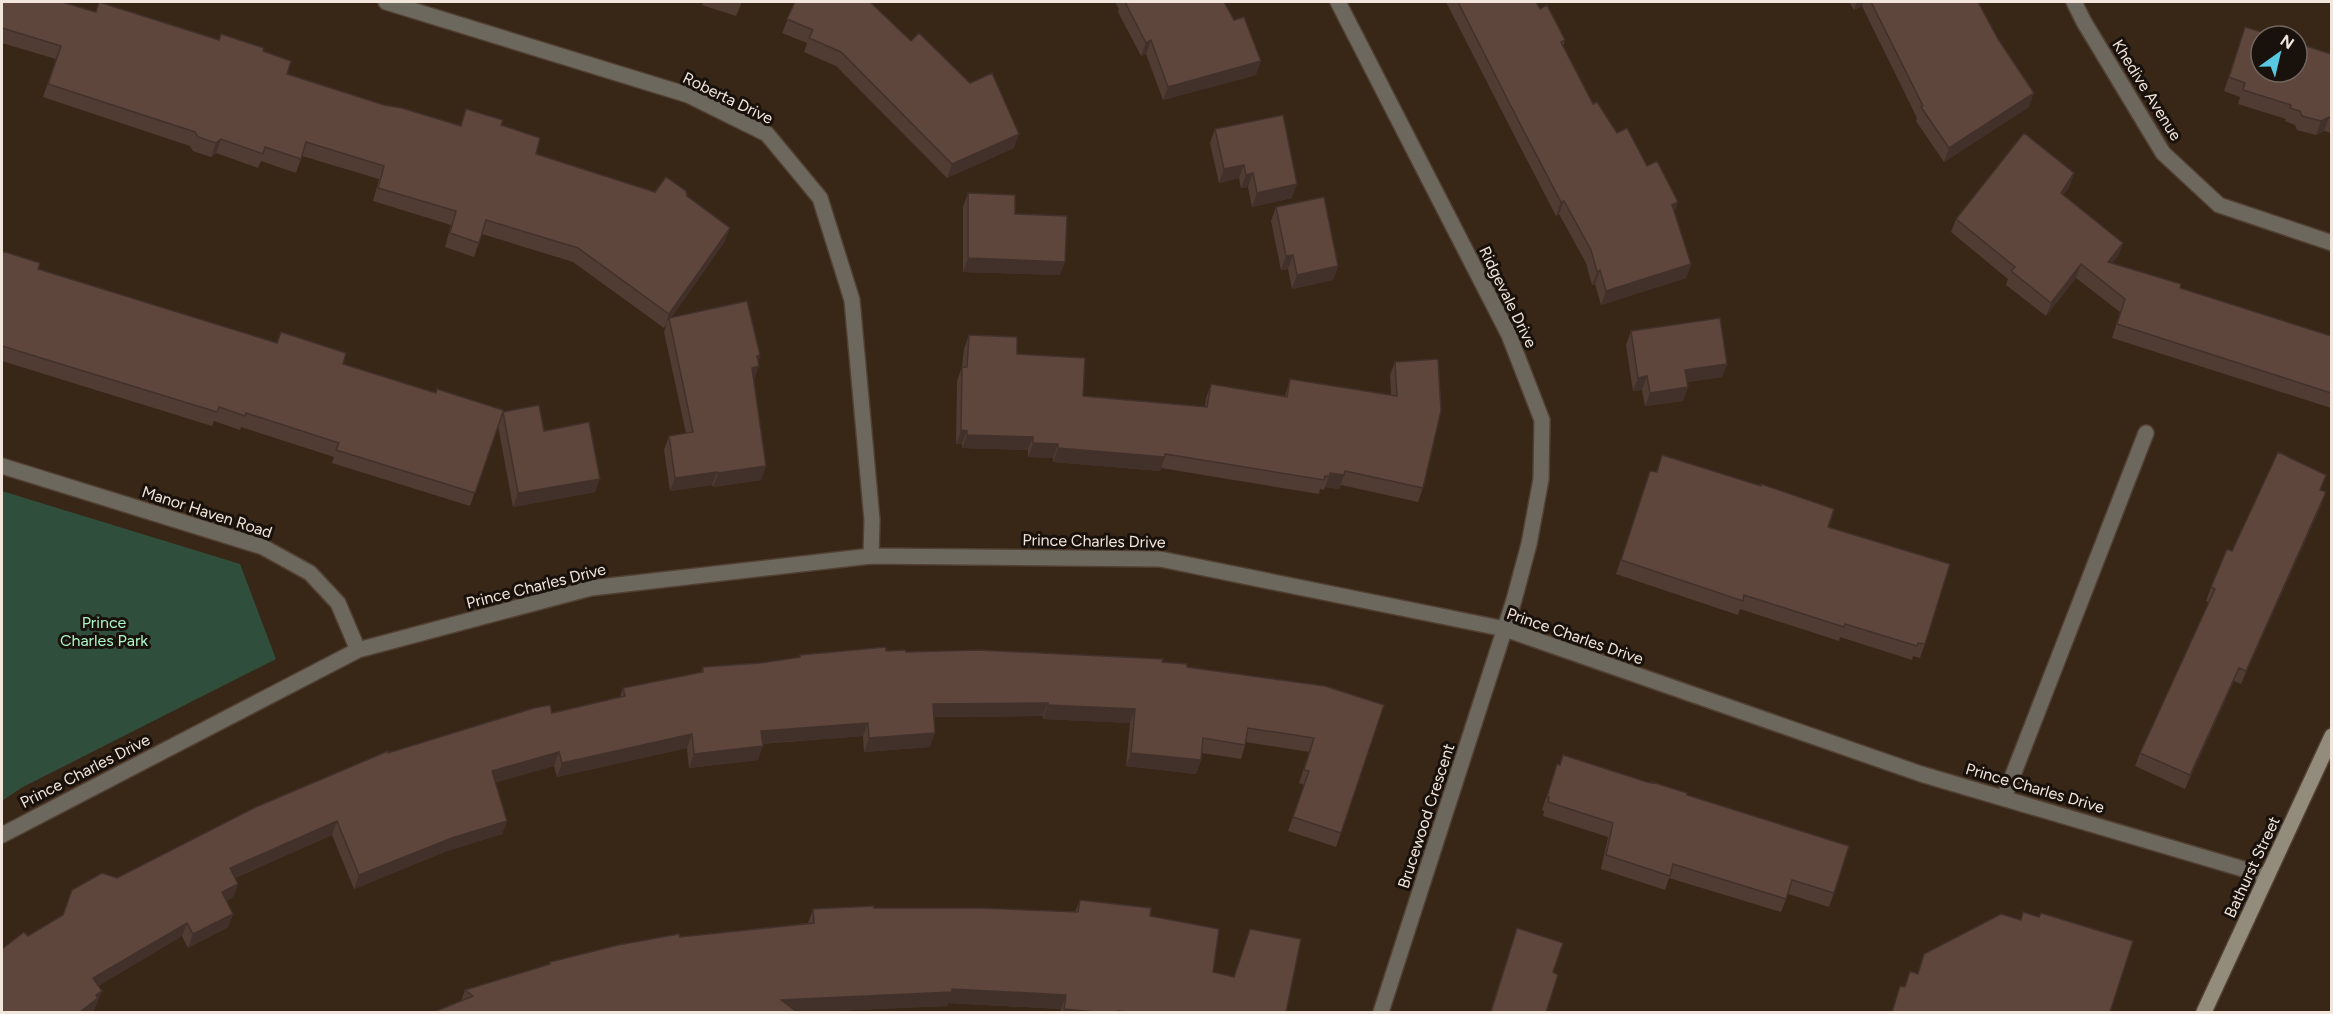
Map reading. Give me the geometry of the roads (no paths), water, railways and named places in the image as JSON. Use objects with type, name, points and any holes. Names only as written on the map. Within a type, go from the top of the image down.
[{"type":"main road","name":"Bathurst Street","points":[[2204,1012],[2329,746]]},
{"type":"street","name":"Roberta Drive","points":[[386,2],[688,95],[767,134],[820,198],[852,300],[872,520],[871,556]]},
{"type":"street","name":"Ridgevale Drive","points":[[1338,2],[1509,335],[1542,420],[1541,479],[1529,544],[1505,629]]},
{"type":"street","name":"Khedive Avenue","points":[[2074,2],[2157,143],[2171,160],[2219,205],[2331,243]]},
{"type":"street","points":[[2004,798],[2146,432]]},
{"type":"street","name":"Manor Haven Road","points":[[2,466],[263,547],[310,573],[338,603],[358,651]]},
{"type":"street","name":"Prince Charles Drive","points":[[2,835],[358,651],[591,588],[871,556],[1160,558],[1505,629],[1921,774],[2267,876]]},
{"type":"street","name":"Brucewood Crescent","points":[[1381,1012],[1505,629]]},
{"type":"park label","name":"Prince Charles Park","points":[[104,631]]}]
